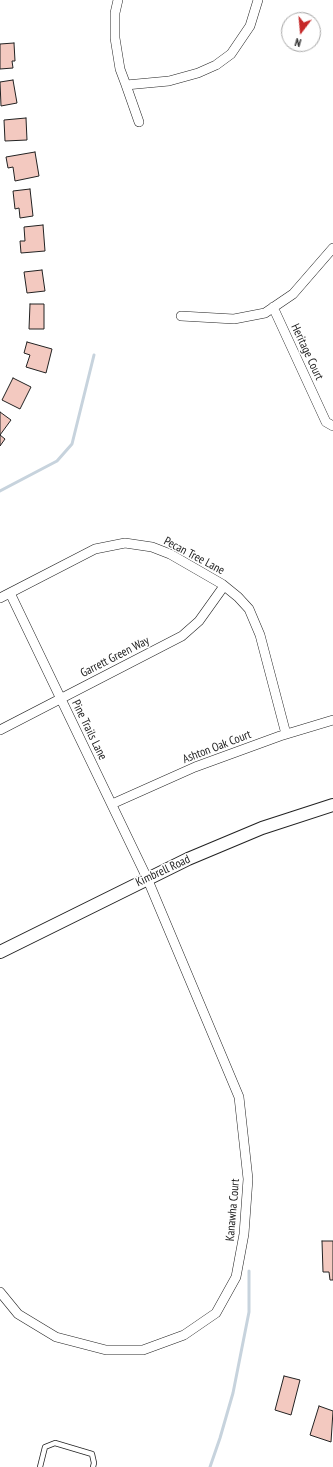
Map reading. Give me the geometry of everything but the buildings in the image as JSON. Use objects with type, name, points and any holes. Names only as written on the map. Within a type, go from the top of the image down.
[{"type":"street","points":[[118,0],[115,14],[115,38],[120,69],[139,122]]},
{"type":"street","points":[[126,85],[169,81],[198,73],[216,65],[231,54],[250,26],[258,0]]},
{"type":"street","points":[[181,316],[234,319],[265,313],[293,294],[333,248]]},
{"type":"street","name":"Heritage Court","points":[[273,307],[326,422],[333,426]]},
{"type":"street","name":"Pecan Tree Lane","points":[[0,598],[95,549],[125,543],[152,547],[170,554],[202,571],[224,586],[238,597],[248,609],[255,620],[286,734]]},
{"type":"street","name":"Garrett Green Way","points":[[0,730],[186,633],[199,621],[224,586]]},
{"type":"street","name":"Pine Trails Lane","points":[[10,593],[147,878]]},
{"type":"street","name":"Ashton Oak Court","points":[[112,804],[195,767],[286,734],[333,720]]},
{"type":"street","name":"Kimbrell Road","points":[[0,952],[147,878],[262,828],[333,806]]},
{"type":"street","name":"Kanawha Court","points":[[0,1292],[18,1314],[56,1337],[106,1350],[143,1350],[184,1335],[216,1313],[236,1276],[244,1234],[248,1179],[239,1097],[147,878]]},
{"type":"lane","points":[[40,1467],[45,1447],[55,1443],[92,1454],[94,1463],[93,1467]]},
{"type":"waterway","points":[[0,491],[57,461],[72,444],[94,355]]},
{"type":"waterway","points":[[210,1467],[233,1393],[249,1312],[249,1271]]}]
